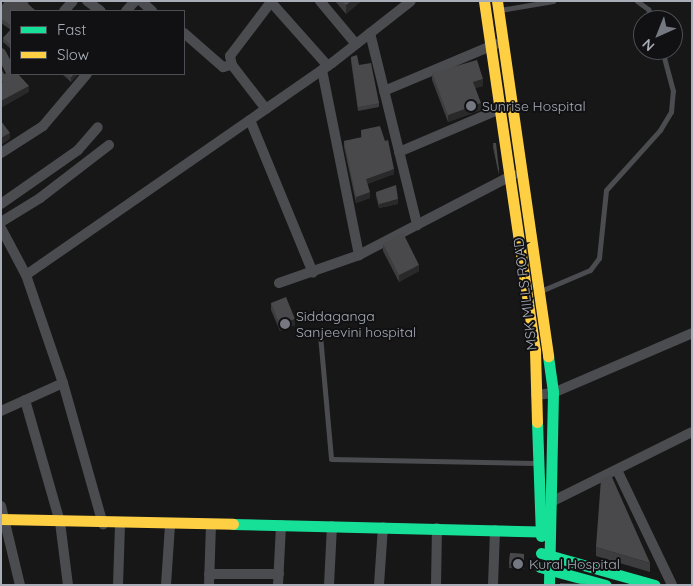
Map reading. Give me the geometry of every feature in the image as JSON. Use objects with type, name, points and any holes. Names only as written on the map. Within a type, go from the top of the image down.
[{"type":"main road","name":"MSK MILLS ROAD","points":[[484,1],[535,350],[536,463],[545,532]]},
{"type":"main road","name":"MSK MILLS ROAD","points":[[498,6],[523,170],[553,393],[551,502],[545,532],[544,568],[539,585]]},
{"type":"main road","points":[[4,519],[103,524],[282,525],[545,532]]},
{"type":"main road","points":[[544,554],[655,585]]},
{"type":"main road","name":"MSK MILLS ROAD","points":[[544,568],[549,585]]},
{"type":"main road","points":[[544,568],[606,585]]},
{"type":"street","points":[[87,1],[100,10]]},
{"type":"street","points":[[141,1],[151,10]]},
{"type":"street","points":[[320,1],[356,44]]},
{"type":"street","points":[[26,275],[325,68],[411,1]]},
{"type":"street","points":[[266,109],[232,65],[230,56],[270,2],[325,68],[359,256]]},
{"type":"street","points":[[370,33],[417,225]]},
{"type":"street","points":[[185,34],[223,67],[232,65]]},
{"type":"street","points":[[384,91],[503,41]]},
{"type":"street","points":[[1,54],[10,70]]},
{"type":"street","points":[[1,152],[43,126],[86,75]]},
{"type":"street","points":[[399,152],[500,109]]},
{"type":"street","points":[[250,120],[313,273]]},
{"type":"street","points":[[1,204],[78,150],[98,128]]},
{"type":"street","points":[[1,222],[40,198],[109,145]]},
{"type":"street","points":[[279,284],[359,256],[523,170]]},
{"type":"street","points":[[1,228],[26,275],[63,384],[103,524]]},
{"type":"street","points":[[536,396],[553,393],[692,333]]},
{"type":"street","points":[[1,411],[63,384]]},
{"type":"street","points":[[25,400],[60,522],[68,585]]},
{"type":"street","points":[[551,502],[692,432]]},
{"type":"street","points":[[616,470],[672,585]]},
{"type":"street","points":[[1,506],[20,585]]},
{"type":"street","points":[[118,585],[120,524]]},
{"type":"street","points":[[166,585],[170,524]]},
{"type":"street","points":[[209,585],[211,524]]},
{"type":"street","points":[[209,574],[278,580],[282,525]]},
{"type":"street","points":[[329,585],[332,526]]},
{"type":"street","points":[[379,585],[383,527]]},
{"type":"street","points":[[436,585],[437,528]]},
{"type":"street","points":[[493,585],[496,530]]},
{"type":"lane","points":[[498,6],[553,1]]},
{"type":"lane","points":[[637,1],[648,10]]},
{"type":"lane","points":[[540,291],[590,270],[600,258],[606,190],[653,139],[671,112],[673,91],[665,60]]},
{"type":"lane","points":[[320,335],[331,459],[536,463]]},
{"type":"building","points":[[5,1],[27,1],[35,10],[10,10],[10,24],[1,19],[1,7]]},
{"type":"building","points":[[342,1],[351,1],[346,5]]},
{"type":"building","points":[[10,30],[10,44],[3,38]]},
{"type":"building","points":[[357,55],[359,65],[371,63],[379,103],[358,107],[351,57]]},
{"type":"building","points":[[477,60],[483,79],[473,82],[481,103],[448,115],[432,73]]},
{"type":"building","points":[[1,68],[4,74],[10,72],[10,75],[19,75],[29,86],[1,101],[1,83],[3,82],[1,81]]},
{"type":"building","points":[[1,121],[10,133],[1,138]]},
{"type":"building","points":[[380,126],[385,141],[388,140],[394,169],[366,179],[370,192],[356,197],[344,141],[362,137],[361,130]]},
{"type":"building","points":[[493,143],[496,143],[499,170],[498,170]]},
{"type":"building","points":[[396,185],[398,199],[379,204],[376,192]]},
{"type":"building","points":[[403,233],[419,265],[399,275],[383,244]]},
{"type":"building","points":[[286,297],[295,319],[280,325],[271,303]]},
{"type":"building","points":[[611,475],[650,563],[596,547],[601,479]]},
{"type":"building","points":[[510,553],[524,554],[524,565],[509,564]]},
{"type":"building","points":[[560,583],[587,584],[587,585],[560,585]]},
{"type":"traffic: fast","points":[[548,356],[553,393],[549,585]]},
{"type":"traffic: fast","points":[[537,422],[541,536]]},
{"type":"traffic: fast","points":[[233,524],[550,532]]},
{"type":"traffic: fast","points":[[541,553],[655,585]]},
{"type":"traffic: fast","points":[[540,567],[606,585]]},
{"type":"traffic: slow","points":[[484,1],[535,350],[537,422]]},
{"type":"traffic: slow","points":[[497,1],[548,356]]},
{"type":"traffic: slow","points":[[1,519],[233,524]]},
{"type":"place","name":"Sunrise Hospital","points":[[471,106]]},
{"type":"place","name":"Siddaganga Sanjeevini hospital","points":[[285,324]]},
{"type":"place","name":"Kural Hospital","points":[[518,564]]}]
